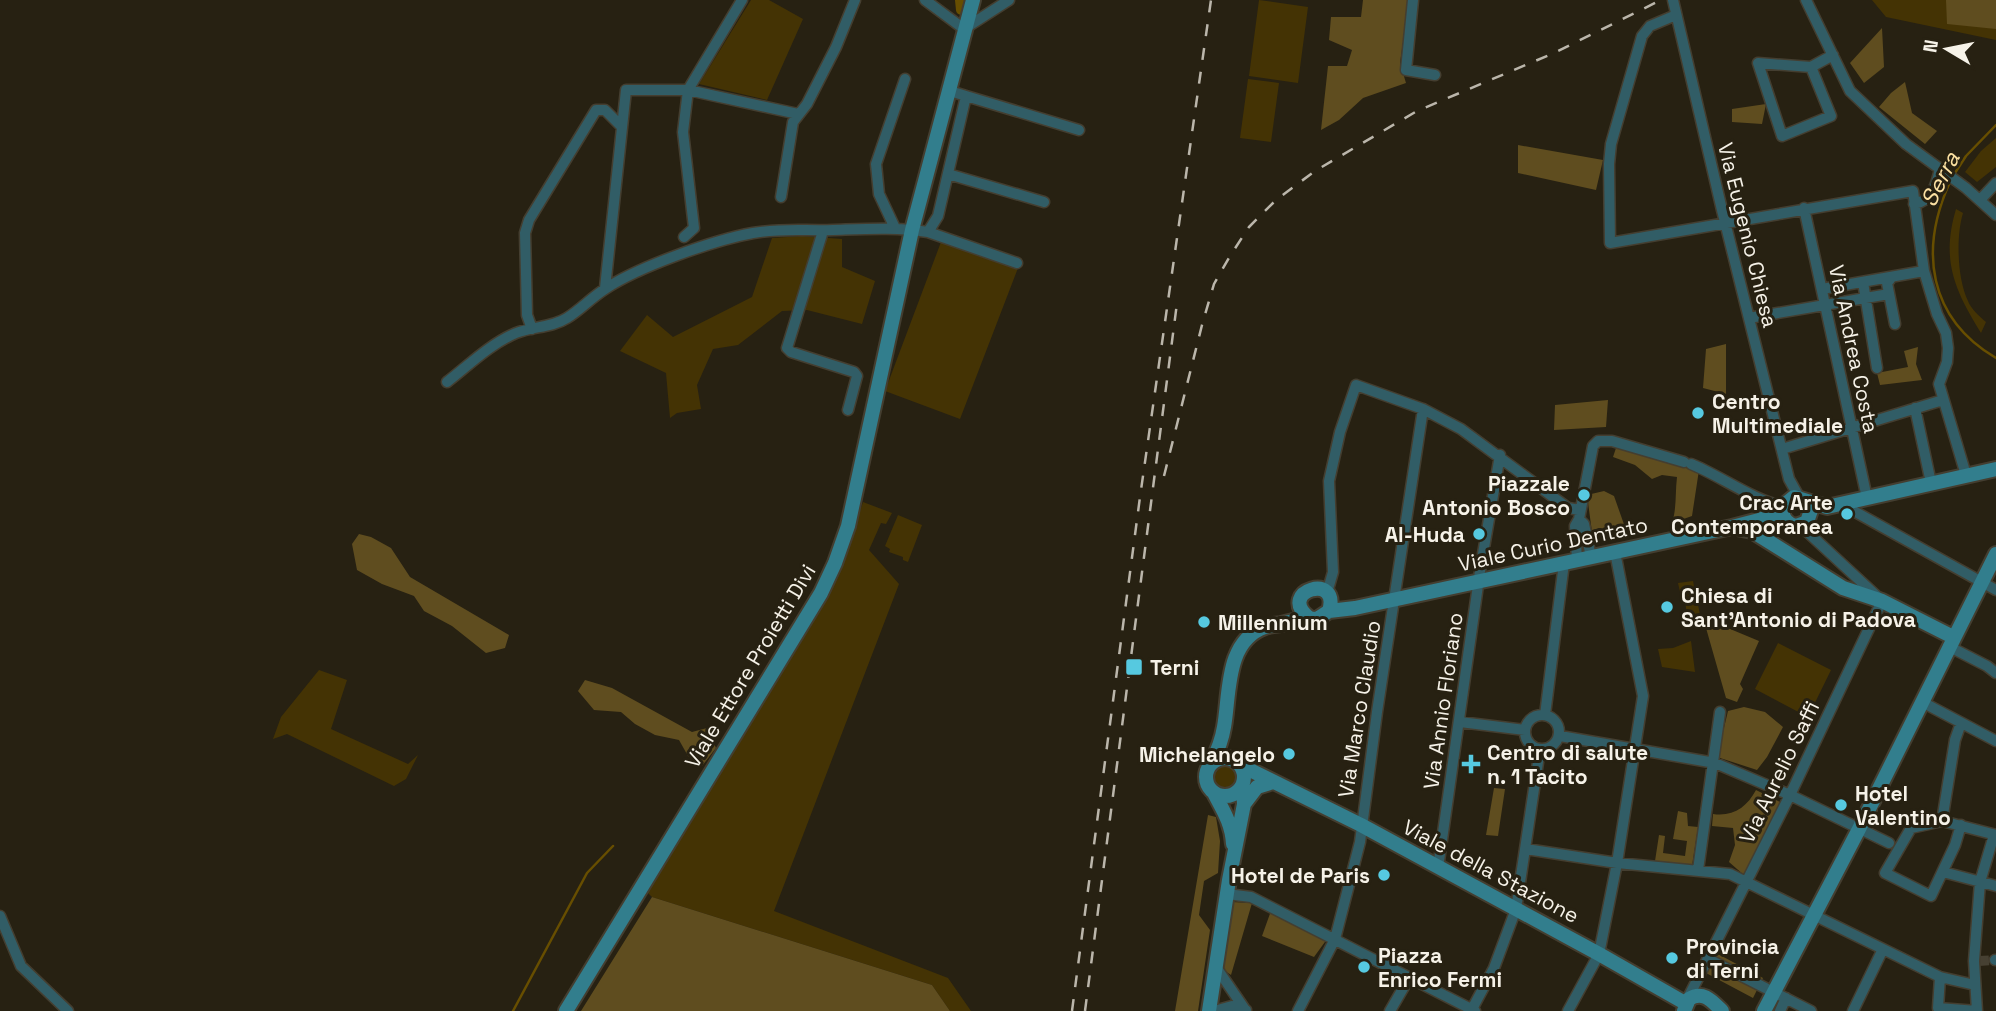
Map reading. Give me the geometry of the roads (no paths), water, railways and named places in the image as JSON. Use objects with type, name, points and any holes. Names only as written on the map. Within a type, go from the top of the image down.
[{"type":"street","points":[[684,237],[694,228],[683,132],[688,90],[742,0]]},
{"type":"street","points":[[781,197],[793,122],[807,104],[836,47],[855,0]]},
{"type":"street","points":[[925,0],[960,26],[967,27],[1009,0]]},
{"type":"street","points":[[967,27],[973,0]]},
{"type":"street","points":[[967,27],[983,0]]},
{"type":"street","points":[[1413,0],[1406,70],[1435,75]]},
{"type":"street","name":"Via Eugenio Chiesa","points":[[1673,0],[1789,479],[1790,506]]},
{"type":"street","points":[[1806,0],[1850,91],[1906,144],[1966,188],[1996,215]]},
{"type":"street","points":[[1676,15],[1650,26],[1642,36],[1611,144],[1610,243],[1913,191],[1924,271],[1937,314],[1946,333],[1947,362],[1940,384],[1966,475]]},
{"type":"street","name":"Viale Ettore Proietti Divi","points":[[566,1011],[821,593],[835,563],[848,526],[912,230],[967,27]]},
{"type":"street","points":[[1811,67],[1831,116],[1782,136],[1758,63],[1811,67],[1833,55]]},
{"type":"street","points":[[895,228],[879,194],[876,164],[905,79]]},
{"type":"street","points":[[606,288],[626,90],[688,90],[798,114]]},
{"type":"street","points":[[950,91],[1079,130]]},
{"type":"street","points":[[928,232],[938,216],[966,96]]},
{"type":"street","points":[[533,328],[527,316],[524,244],[529,220],[596,110],[605,110],[621,126]]},
{"type":"street","points":[[1914,204],[1923,202],[1937,186],[1943,170]]},
{"type":"street","points":[[948,174],[1044,202]]},
{"type":"street","points":[[1980,200],[1996,183]]},
{"type":"street","name":"Via Andrea Costa","points":[[1804,208],[1867,498]]},
{"type":"street","points":[[447,382],[501,341],[520,331],[548,327],[567,318],[606,288],[649,267],[744,235],[786,230],[895,228],[928,232],[1017,263]]},
{"type":"street","points":[[823,231],[788,348],[791,352],[854,372],[857,376],[856,383],[848,410]]},
{"type":"street","points":[[1822,289],[1924,271]]},
{"type":"street","points":[[1892,277],[1887,283],[1895,324]]},
{"type":"street","points":[[1863,282],[1877,368]]},
{"type":"street","points":[[1749,318],[1889,294]]},
{"type":"street","points":[[1329,601],[1333,572],[1329,481],[1340,432],[1356,385],[1423,409],[1461,429],[1579,514],[1584,524],[1545,715]]},
{"type":"street","points":[[1782,449],[1943,400]]},
{"type":"street","points":[[1915,408],[1931,483]]},
{"type":"street","name":"Via Marco Claudio","points":[[1335,939],[1360,842],[1423,409]]},
{"type":"street","points":[[1579,514],[1593,446],[1598,441],[1612,441],[1710,471],[1772,505],[1834,505],[1996,469]]},
{"type":"street","name":"Via Annio Floriano","points":[[1438,869],[1479,581],[1500,455]]},
{"type":"street","points":[[1790,506],[1792,526],[1805,522],[1834,505]]},
{"type":"street","points":[[1834,505],[1996,590]]},
{"type":"street","points":[[1790,506],[1811,510],[1805,522]]},
{"type":"street","name":"Viale Curio Dentato","points":[[1271,626],[1300,602],[1303,594],[1310,589],[1317,588],[1329,601],[1355,608],[1732,527],[1759,520],[1790,506]]},
{"type":"street","points":[[1805,522],[1882,601]]},
{"type":"street","points":[[1732,527],[1752,531],[1843,589],[1882,601],[1951,642],[1996,673]]},
{"type":"street","points":[[1568,1011],[1599,954],[1617,863],[1643,696],[1615,552]]},
{"type":"street","points":[[1763,1011],[1780,995],[1815,915],[1996,554]]},
{"type":"street","name":"Viale Curio Dentato","points":[[1271,626],[1308,617],[1317,619],[1329,601]]},
{"type":"street","name":"Via Aurelio Saffi","points":[[1684,1008],[1790,795],[1882,601]]},
{"type":"street","points":[[1300,602],[1308,617]]},
{"type":"street","points":[[1233,856],[1232,832],[1206,778],[1220,745],[1234,662],[1241,647],[1251,636],[1271,626]]},
{"type":"street","points":[[1922,702],[1996,741]]},
{"type":"street","points":[[1698,870],[1720,712]]},
{"type":"street","points":[[1545,715],[1555,720],[1560,736],[1553,746],[1540,750],[1528,742],[1525,730],[1530,720],[1545,715]]},
{"type":"street","points":[[1460,722],[1525,730]]},
{"type":"street","points":[[1941,821],[1955,740],[1961,723]]},
{"type":"street","points":[[1225,724],[1228,743],[1245,776],[1244,804],[1233,856],[1211,1011],[1231,1006],[1245,1010]]},
{"type":"street","points":[[1560,736],[1714,762],[1790,795],[1889,844]]},
{"type":"street","points":[[1227,894],[1251,897],[1472,1010],[1494,968],[1516,909],[1540,750]]},
{"type":"street","points":[[1212,762],[1224,757],[1239,763]]},
{"type":"street","name":"Viale della Stazione","points":[[1239,763],[1361,825],[1599,954],[1684,1008]]},
{"type":"street","points":[[1244,804],[1257,787],[1273,782]]},
{"type":"street","points":[[1214,793],[1220,796],[1233,795],[1243,786]]},
{"type":"street","points":[[1940,977],[1938,1008],[1977,1011],[1975,985],[1980,882],[1995,835],[1961,825],[1941,821],[1911,828],[1885,873],[1931,896],[1961,825]]},
{"type":"street","points":[[1526,849],[1617,863],[1730,874],[1940,977],[1975,985]]},
{"type":"street","points":[[1943,872],[1996,886]]},
{"type":"street","points":[[0,916],[21,966],[68,1011]]},
{"type":"street","points":[[1298,1011],[1335,939]]},
{"type":"street","points":[[1853,1011],[1883,949]]},
{"type":"street","points":[[1708,959],[1811,1011]]},
{"type":"street","points":[[1216,967],[1245,1010]]},
{"type":"street","points":[[1391,1009],[1409,978]]},
{"type":"street","points":[[1780,995],[1780,1011]]},
{"type":"street","points":[[1684,1008],[1693,996],[1703,996],[1722,1011]]},
{"type":"waterway","points":[[960,0],[961,10]]},
{"type":"waterway","name":"Serra","points":[[1953,176],[1966,156],[1996,125]]},
{"type":"waterway","name":"Serra","points":[[1950,182],[1940,207],[1935,233],[1933,257],[1936,281],[1943,303],[1956,323],[1973,342],[1996,358]]},
{"type":"waterway","points":[[513,1011],[587,873],[613,846]]},
{"type":"tunnel","points":[[1979,961],[1995,960]]},
{"type":"railway","points":[[1072,1011],[1140,497],[1211,0]]},
{"type":"railway","points":[[1164,476],[1214,284],[1249,227],[1276,200],[1315,171],[1417,111],[1554,53],[1661,0]]},
{"type":"railway","points":[[1085,1011],[1177,303]]},
{"type":"place","name":"Centro Multimediale","points":[[1698,413]]},
{"type":"place","name":"Piazzale Antonio Bosco","points":[[1584,495]]},
{"type":"place","name":"Crac Arte Contemporanea","points":[[1847,514]]},
{"type":"place","name":"Al-Huda","points":[[1479,534]]},
{"type":"place","name":"Chiesa di Sant'Antonio di Padova","points":[[1667,607]]},
{"type":"place","name":"Millennium","points":[[1204,622]]},
{"type":"place","name":"Terni","points":[[1134,667]]},
{"type":"place","name":"Michelangelo","points":[[1289,754]]},
{"type":"place","name":"Centro di salute n. 1 Tacito","points":[[1471,764]]},
{"type":"place","name":"Hotel Valentino","points":[[1841,805]]},
{"type":"place","name":"Hotel de Paris","points":[[1384,875]]},
{"type":"place","name":"Provincia di Terni","points":[[1672,958]]},
{"type":"place","name":"Piazza Enrico Fermi","points":[[1364,967]]}]
